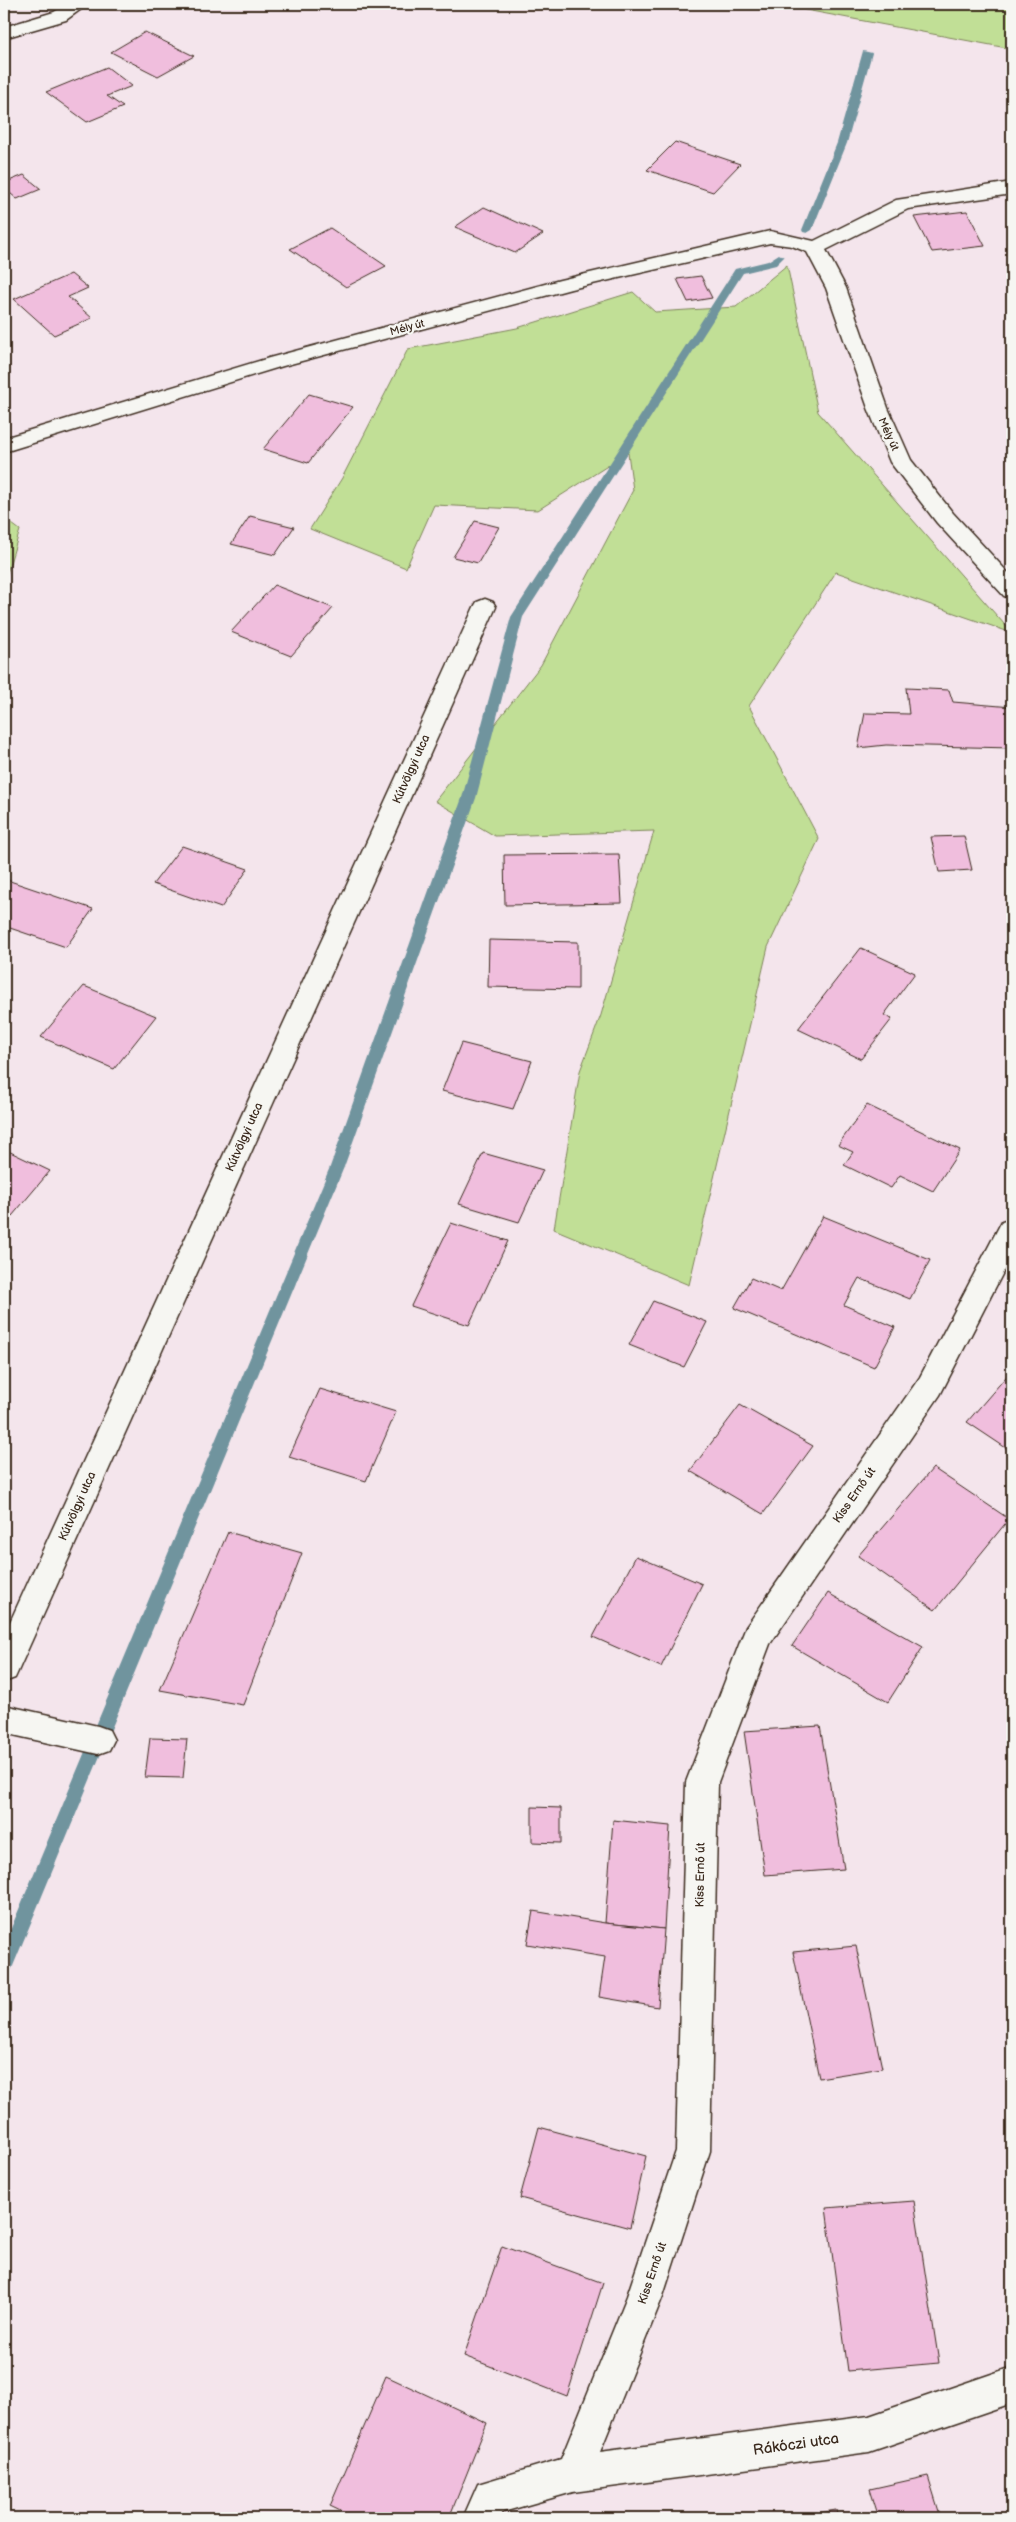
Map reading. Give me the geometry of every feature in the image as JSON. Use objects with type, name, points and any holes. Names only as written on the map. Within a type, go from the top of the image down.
[{"type":"street","points":[[4,33],[60,16],[79,4]]},
{"type":"street","points":[[815,248],[903,204],[1012,188]]},
{"type":"street","name":"Mély út","points":[[4,445],[276,362],[567,284],[770,237],[815,248],[836,288],[878,408],[901,462],[945,518],[1012,591]]},
{"type":"street","name":"Kútvölgyi utca","points":[[4,1668],[484,607]]},
{"type":"street","name":"Kiss Ernő út","points":[[573,2474],[645,2296],[692,2151],[702,1782],[757,1637],[930,1386],[1012,1230]]},
{"type":"street","points":[[4,1719],[98,1740]]},
{"type":"street","name":"Rákóczi utca","points":[[573,2474],[869,2434],[1012,2384]]},
{"type":"street","points":[[481,2518],[491,2497],[573,2474]]},
{"type":"green space","points":[[774,4],[1012,4],[1012,49]]},
{"type":"green space","points":[[787,265],[818,412],[1012,633],[836,572],[749,706],[819,839],[768,947],[689,1285],[554,1229],[580,1071],[601,1015],[654,831],[495,836],[435,801],[541,665],[633,490],[628,453],[538,510],[434,505],[406,568],[310,529],[342,478],[408,349],[517,328],[633,292],[655,312],[736,307]]},
{"type":"green space","points":[[4,518],[20,530],[4,583]]},
{"type":"building","points":[[145,32],[194,56],[158,76],[111,52]]},
{"type":"building","points":[[107,67],[132,86],[107,96],[123,107],[87,122],[46,92]]},
{"type":"building","points":[[675,142],[740,164],[713,192],[647,170]]},
{"type":"building","points":[[24,175],[41,189],[17,199],[4,188],[4,183]]},
{"type":"building","points":[[484,207],[543,234],[515,253],[455,227]]},
{"type":"building","points":[[967,211],[985,246],[932,252],[914,217]]},
{"type":"building","points":[[330,228],[386,266],[346,287],[290,249]]},
{"type":"building","points":[[71,274],[88,288],[68,297],[92,318],[54,335],[14,299]]},
{"type":"building","points":[[701,276],[712,298],[688,302],[677,279]]},
{"type":"building","points":[[309,394],[353,407],[308,463],[263,449]]},
{"type":"building","points":[[250,516],[294,527],[275,555],[231,544]]},
{"type":"building","points":[[475,521],[499,527],[478,563],[453,557]]},
{"type":"building","points":[[274,585],[333,608],[291,656],[231,632]]},
{"type":"building","points":[[906,688],[949,690],[953,702],[1012,707],[1012,748],[886,745],[858,748],[865,713],[909,714]]},
{"type":"building","points":[[964,836],[972,870],[939,872],[931,837]]},
{"type":"building","points":[[182,846],[248,869],[221,908],[153,884]]},
{"type":"building","points":[[619,854],[622,903],[505,905],[504,855]]},
{"type":"building","points":[[4,879],[93,909],[66,947],[4,926]]},
{"type":"building","points":[[489,940],[578,942],[578,989],[488,987]]},
{"type":"building","points":[[861,948],[915,973],[884,1015],[892,1019],[861,1059],[798,1029]]},
{"type":"building","points":[[84,986],[156,1016],[114,1069],[41,1037]]},
{"type":"building","points":[[461,1043],[532,1061],[513,1109],[442,1091]]},
{"type":"building","points":[[867,1105],[960,1150],[933,1191],[900,1175],[891,1188],[844,1165],[853,1152],[838,1145]]},
{"type":"building","points":[[4,1149],[50,1171],[12,1216],[4,1211]]},
{"type":"building","points":[[483,1153],[543,1170],[519,1222],[459,1204]]},
{"type":"building","points":[[823,1216],[930,1260],[910,1299],[859,1278],[844,1305],[895,1327],[874,1367],[734,1308],[751,1278],[781,1291]]},
{"type":"building","points":[[451,1223],[508,1241],[469,1325],[411,1306]]},
{"type":"building","points":[[653,1301],[707,1322],[684,1367],[629,1345]]},
{"type":"building","points":[[1012,1370],[1012,1452],[967,1422]]},
{"type":"building","points":[[320,1389],[396,1412],[366,1481],[289,1457]]},
{"type":"building","points":[[740,1405],[813,1446],[763,1514],[690,1471]]},
{"type":"building","points":[[933,1468],[1009,1519],[935,1610],[858,1556]]},
{"type":"building","points":[[228,1532],[302,1553],[243,1705],[160,1690]]},
{"type":"building","points":[[636,1556],[702,1584],[661,1667],[593,1637]]},
{"type":"building","points":[[828,1593],[923,1647],[888,1702],[792,1646]]},
{"type":"building","points":[[820,1726],[844,1869],[765,1875],[744,1731]]},
{"type":"building","points":[[150,1738],[187,1739],[183,1778],[145,1777]]},
{"type":"building","points":[[532,1807],[561,1808],[561,1843],[532,1842]]},
{"type":"building","points":[[613,1820],[670,1826],[664,1929],[605,1923]]},
{"type":"building","points":[[533,1911],[605,1923],[664,1929],[658,2007],[599,1997],[605,1957],[527,1944]]},
{"type":"building","points":[[856,1946],[882,2068],[819,2078],[793,1952]]},
{"type":"building","points":[[539,2127],[646,2156],[630,2228],[520,2198]]},
{"type":"building","points":[[914,2201],[939,2363],[848,2371],[826,2208]]},
{"type":"building","points":[[502,2246],[603,2283],[567,2396],[464,2356]]},
{"type":"building","points":[[386,2376],[487,2423],[449,2518],[355,2518],[330,2506]]},
{"type":"building","points":[[928,2476],[941,2518],[879,2518],[870,2489]]},
{"type":"building","points":[[836,2510],[838,2518],[791,2518]]},
{"type":"waterway","points":[[807,230],[842,143],[867,53]]},
{"type":"waterway","points":[[4,1966],[337,1167],[469,798],[517,617],[739,271],[772,263],[779,257]]}]
